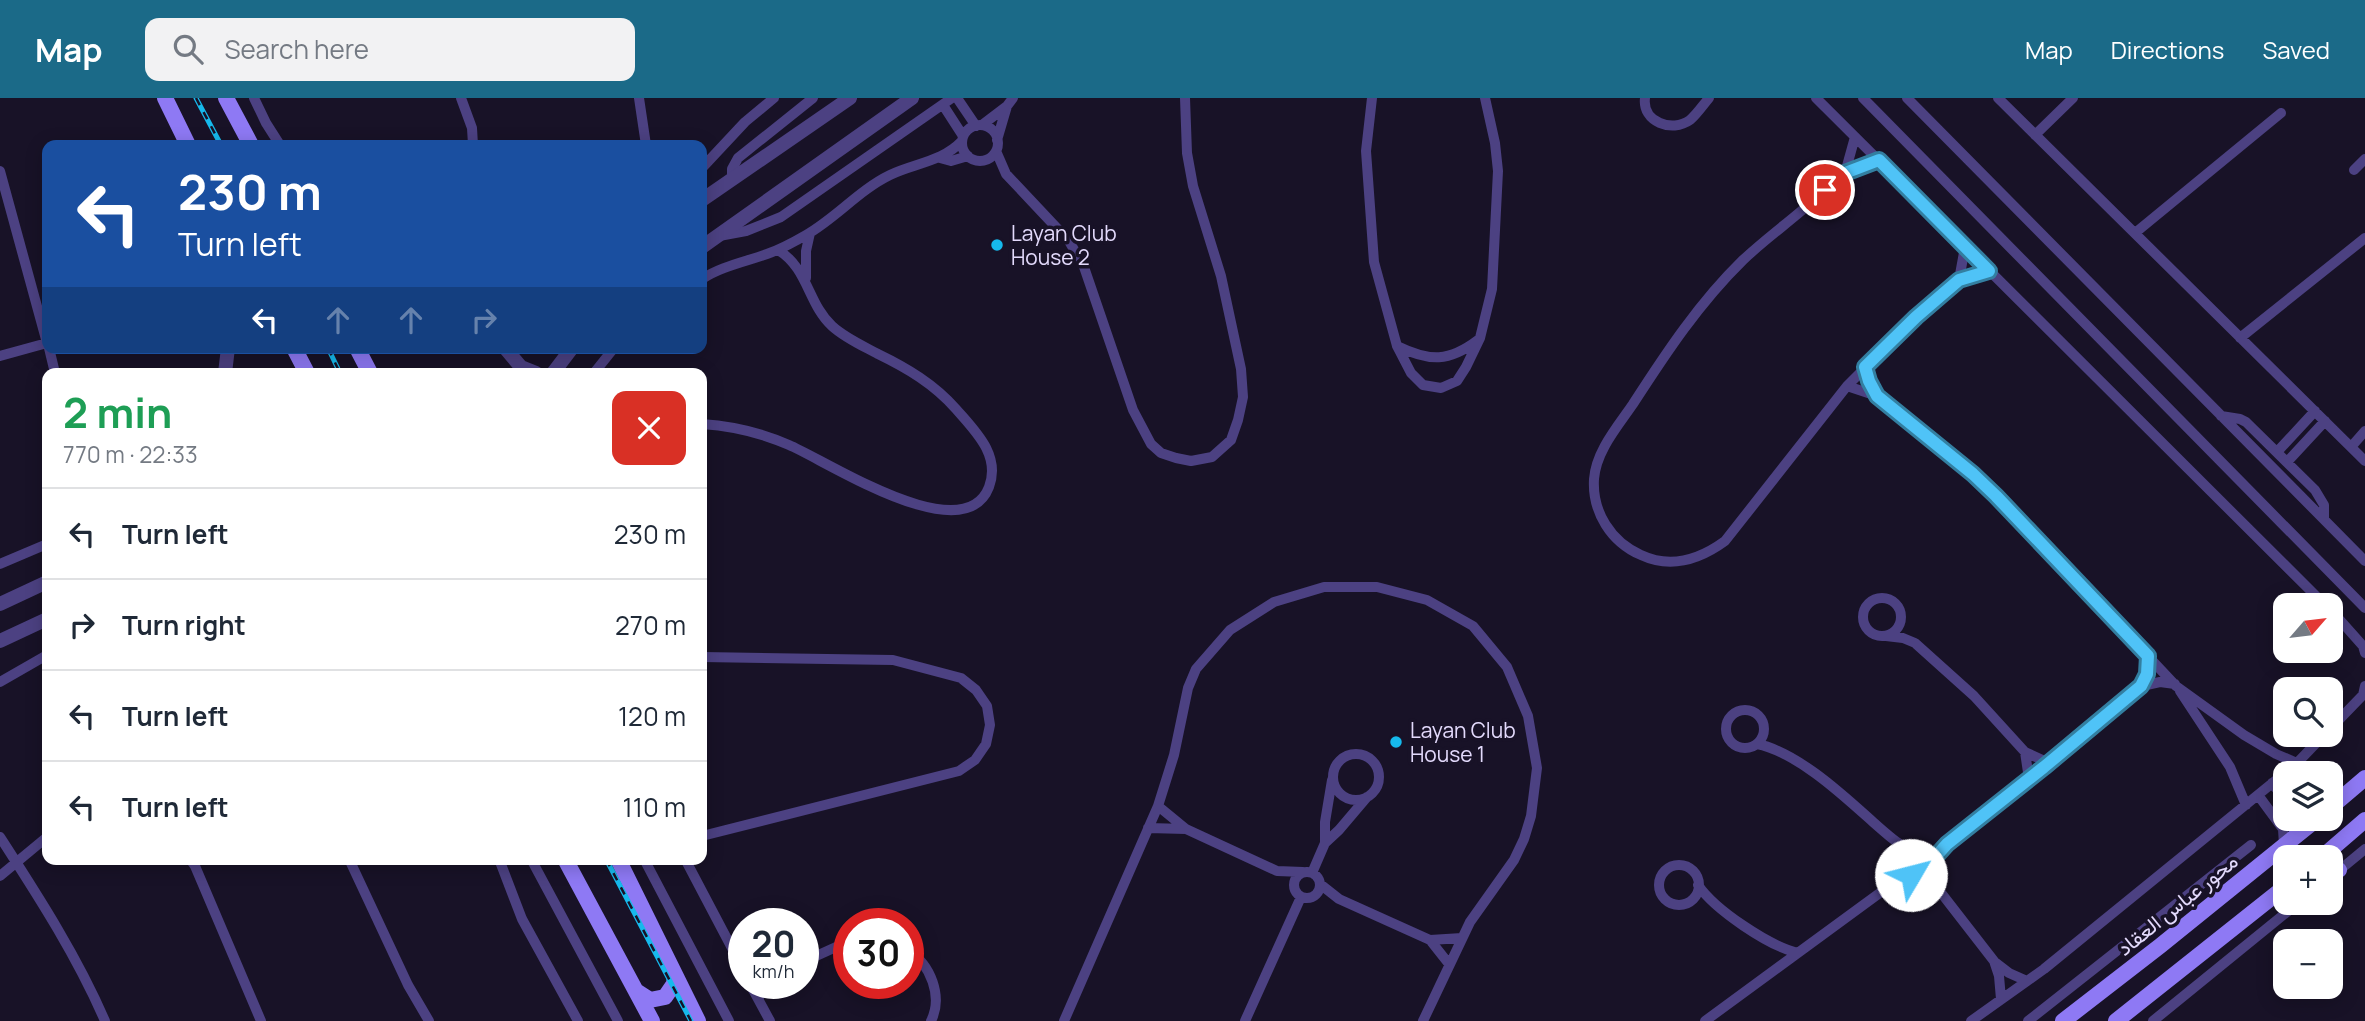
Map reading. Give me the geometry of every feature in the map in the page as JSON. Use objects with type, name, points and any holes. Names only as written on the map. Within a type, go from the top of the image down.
[{"type":"main road","points":[[165,98],[186,140]]},
{"type":"main road","points":[[226,98],[248,140]]},
{"type":"main road","points":[[2343,797],[2365,778]]},
{"type":"main road","points":[[2336,845],[2365,820]]},
{"type":"main road","name":"محور عباس العقاد","points":[[2284,845],[2300,831]]},
{"type":"main road","name":"محور عباس العقاد","points":[[2063,1021],[2273,854]]},
{"type":"main road","points":[[568,865],[652,1021]]},
{"type":"main road","points":[[621,865],[698,1021]]},
{"type":"main road","points":[[2116,1021],[2273,896]]},
{"type":"main road","points":[[636,991],[642,996],[658,1000],[671,991],[674,976]]},
{"type":"street","points":[[254,98],[277,140]]},
{"type":"street","points":[[461,98],[472,128],[473,140]]},
{"type":"street","points":[[639,98],[645,140]]},
{"type":"street","points":[[707,163],[745,122],[774,98]]},
{"type":"street","points":[[732,180],[732,169],[736,161],[813,98]]},
{"type":"street","points":[[707,197],[850,98]]},
{"type":"street","points":[[707,243],[912,98]]},
{"type":"street","points":[[950,100],[963,138],[963,149],[968,156],[1006,174],[1056,226],[1084,267],[1133,410],[1151,444],[1161,453],[1191,461],[1212,457],[1231,440],[1243,397],[1241,369],[1220,276],[1193,186],[1187,153],[1185,98]]},
{"type":"street","points":[[1372,98],[1366,151],[1374,262],[1397,346],[1410,373],[1423,385],[1441,388],[1457,381],[1466,367],[1480,338],[1492,289],[1498,199],[1495,143],[1485,98]]},
{"type":"street","points":[[1645,98],[1644,106],[1650,117],[1661,124],[1675,126],[1689,121],[1709,98]]},
{"type":"street","points":[[1816,98],[2313,593]]},
{"type":"street","points":[[1863,98],[2365,608]]},
{"type":"street","points":[[1907,98],[2365,561]]},
{"type":"street","points":[[1998,98],[2365,461]]},
{"type":"street","points":[[2035,135],[2073,98]]},
{"type":"street","points":[[716,237],[781,218],[950,100]]},
{"type":"street","points":[[950,100],[979,125],[992,130],[1006,174]]},
{"type":"street","points":[[982,161],[992,156],[1010,102]]},
{"type":"street","points":[[707,277],[733,264],[778,250],[810,233],[879,181],[952,151],[963,138],[1010,102]]},
{"type":"street","points":[[2135,233],[2280,113]]},
{"type":"street","points":[[1845,173],[1855,137]]},
{"type":"street","points":[[940,158],[957,161],[968,156]]},
{"type":"street","points":[[2354,170],[2365,159]]},
{"type":"street","points":[[1879,160],[1845,173],[1744,260],[1693,316],[1602,452],[1594,478],[1596,505],[1608,530],[1627,549],[1652,561],[1679,563],[1705,555],[1724,541],[1865,367],[1959,280],[1989,271]]},
{"type":"street","points":[[0,171],[42,325]]},
{"type":"street","points":[[807,285],[806,260],[810,233]]},
{"type":"street","points":[[2240,338],[2365,238]]},
{"type":"street","points":[[1959,280],[1965,247]]},
{"type":"street","points":[[707,425],[755,433],[790,445],[880,491],[940,510],[959,511],[976,503],[988,490],[993,472],[990,453],[953,406],[915,374],[832,326],[817,307],[794,262],[778,250]]},
{"type":"street","points":[[1397,346],[1418,356],[1441,358],[1462,352],[1480,338]]},
{"type":"street","points":[[0,356],[42,344]]},
{"type":"street","points":[[510,354],[525,368]]},
{"type":"street","points":[[557,368],[567,354]]},
{"type":"street","points":[[598,368],[609,354]]},
{"type":"street","points":[[1865,367],[1877,396]]},
{"type":"street","points":[[1847,386],[1877,396],[1973,474],[2176,685],[2244,735],[2292,761]]},
{"type":"street","points":[[2277,452],[2315,411]]},
{"type":"street","points":[[2221,416],[2246,422],[2277,452],[2320,497],[2324,505],[2324,519]]},
{"type":"street","points":[[2287,462],[2325,421]]},
{"type":"street","points":[[2350,447],[2365,431]]},
{"type":"street","points":[[0,564],[42,546]]},
{"type":"street","points":[[0,604],[42,584]]},
{"type":"street","points":[[1064,1021],[1158,806],[1174,755],[1188,688],[1196,669],[1230,630],[1274,602],[1324,587],[1377,587],[1427,600],[1473,626],[1507,667],[1528,716],[1536,768],[1531,816],[1524,839],[1514,860],[1486,897],[1462,938],[1423,1021]]},
{"type":"street","points":[[1914,643],[1898,607],[1889,600],[1878,598],[1867,604],[1863,615],[1865,627],[1874,635],[1903,638],[1914,643],[1973,696],[2025,752],[2049,762]]},
{"type":"street","points":[[1886,636],[1896,630],[1901,616]]},
{"type":"street","points":[[0,641],[42,622]]},
{"type":"street","points":[[2343,623],[2364,646],[2365,653]]},
{"type":"street","points":[[1892,884],[1925,874],[1947,844],[2141,686],[2147,674],[2148,656]]},
{"type":"street","points":[[707,657],[893,660],[961,678],[976,690],[987,706],[990,725],[986,744],[975,760],[959,771],[707,835]]},
{"type":"street","points":[[0,682],[42,658]]},
{"type":"street","points":[[2141,686],[2160,682],[2176,685],[2230,767],[2246,805]]},
{"type":"street","points":[[2343,716],[2363,695],[2365,686]]},
{"type":"street","points":[[1764,729],[1757,744],[1746,748],[1740,748],[1730,741],[1726,730],[1729,719],[1739,711],[1750,711],[1760,718],[1764,729],[1781,752]]},
{"type":"street","points":[[1757,744],[1781,752],[1829,786],[1896,844],[1926,857],[1942,894],[1994,961],[2009,973],[2026,981]]},
{"type":"street","points":[[2299,761],[2312,747]]},
{"type":"street","points":[[2025,752],[2029,779]]},
{"type":"street","points":[[1302,895],[1294,881],[1308,872],[1325,843],[1375,789],[1379,778],[1377,766],[1364,755],[1352,753],[1341,758],[1334,767],[1325,822],[1325,843]]},
{"type":"street","points":[[1332,779],[1336,790],[1345,797],[1356,800],[1367,797]]},
{"type":"street","points":[[1971,1021],[2026,981],[2272,783]]},
{"type":"street","points":[[2258,795],[2283,829],[2284,845]]},
{"type":"street","points":[[1158,806],[1186,829],[1276,871],[1302,895],[1339,899]]},
{"type":"street","points":[[1148,828],[1186,829]]},
{"type":"street","points":[[0,837],[55,925],[96,999],[105,1021]]},
{"type":"street","points":[[0,876],[42,841]]},
{"type":"street","points":[[1896,844],[1909,873],[1942,894]]},
{"type":"street","points":[[1705,1021],[1892,884],[1909,857],[1947,844]]},
{"type":"street","points":[[2028,1021],[2251,845]]},
{"type":"street","points":[[2343,866],[2365,849]]},
{"type":"street","points":[[194,865],[261,1021]]},
{"type":"street","points":[[352,865],[408,985],[429,1021]]},
{"type":"street","points":[[501,865],[522,919],[578,1021]]},
{"type":"street","points":[[534,865],[618,1021]]},
{"type":"street","points":[[647,865],[729,1021]]},
{"type":"street","points":[[689,865],[728,940]]},
{"type":"street","points":[[1718,908],[1688,903],[1676,905],[1665,900],[1659,889],[1660,877],[1669,868],[1681,865],[1692,871],[1698,884],[1718,908],[1772,942],[1798,953]]},
{"type":"street","points":[[1276,871],[1308,872],[1339,899],[1430,940],[1462,938]]},
{"type":"street","points":[[1302,895],[1317,892],[1320,884]]},
{"type":"street","points":[[1688,903],[1697,894],[1698,884]]},
{"type":"street","points":[[1245,1021],[1302,895]]},
{"type":"street","points":[[2152,1021],[2283,915]]},
{"type":"street","points":[[1430,940],[1449,964]]},
{"type":"street","points":[[1772,942],[1777,969]]},
{"type":"street","points":[[1994,961],[2000,976],[2001,999]]},
{"type":"street","points":[[924,965],[930,973],[936,995],[931,1021]]},
{"type":"street","points":[[759,999],[770,1021]]},
{"type":"railway","points":[[196,98],[218,140]]},
{"type":"railway","points":[[331,354],[338,368]]},
{"type":"railway","points":[[609,865],[691,1021]]},
{"type":"place","name":"Layan Club House 2","points":[[997,245]]},
{"type":"place","name":"Layan Club House 1","points":[[1396,742]]},
{"type":"route","points":[[1825,190],[1845,173],[1879,160],[1989,271],[1959,280],[1916,317],[1865,367],[1869,381],[1877,396],[1973,474],[2018,518],[2148,656],[2147,674],[2141,686],[1947,844],[1929,864],[1925,874],[1916,877],[1911,875]]}]
